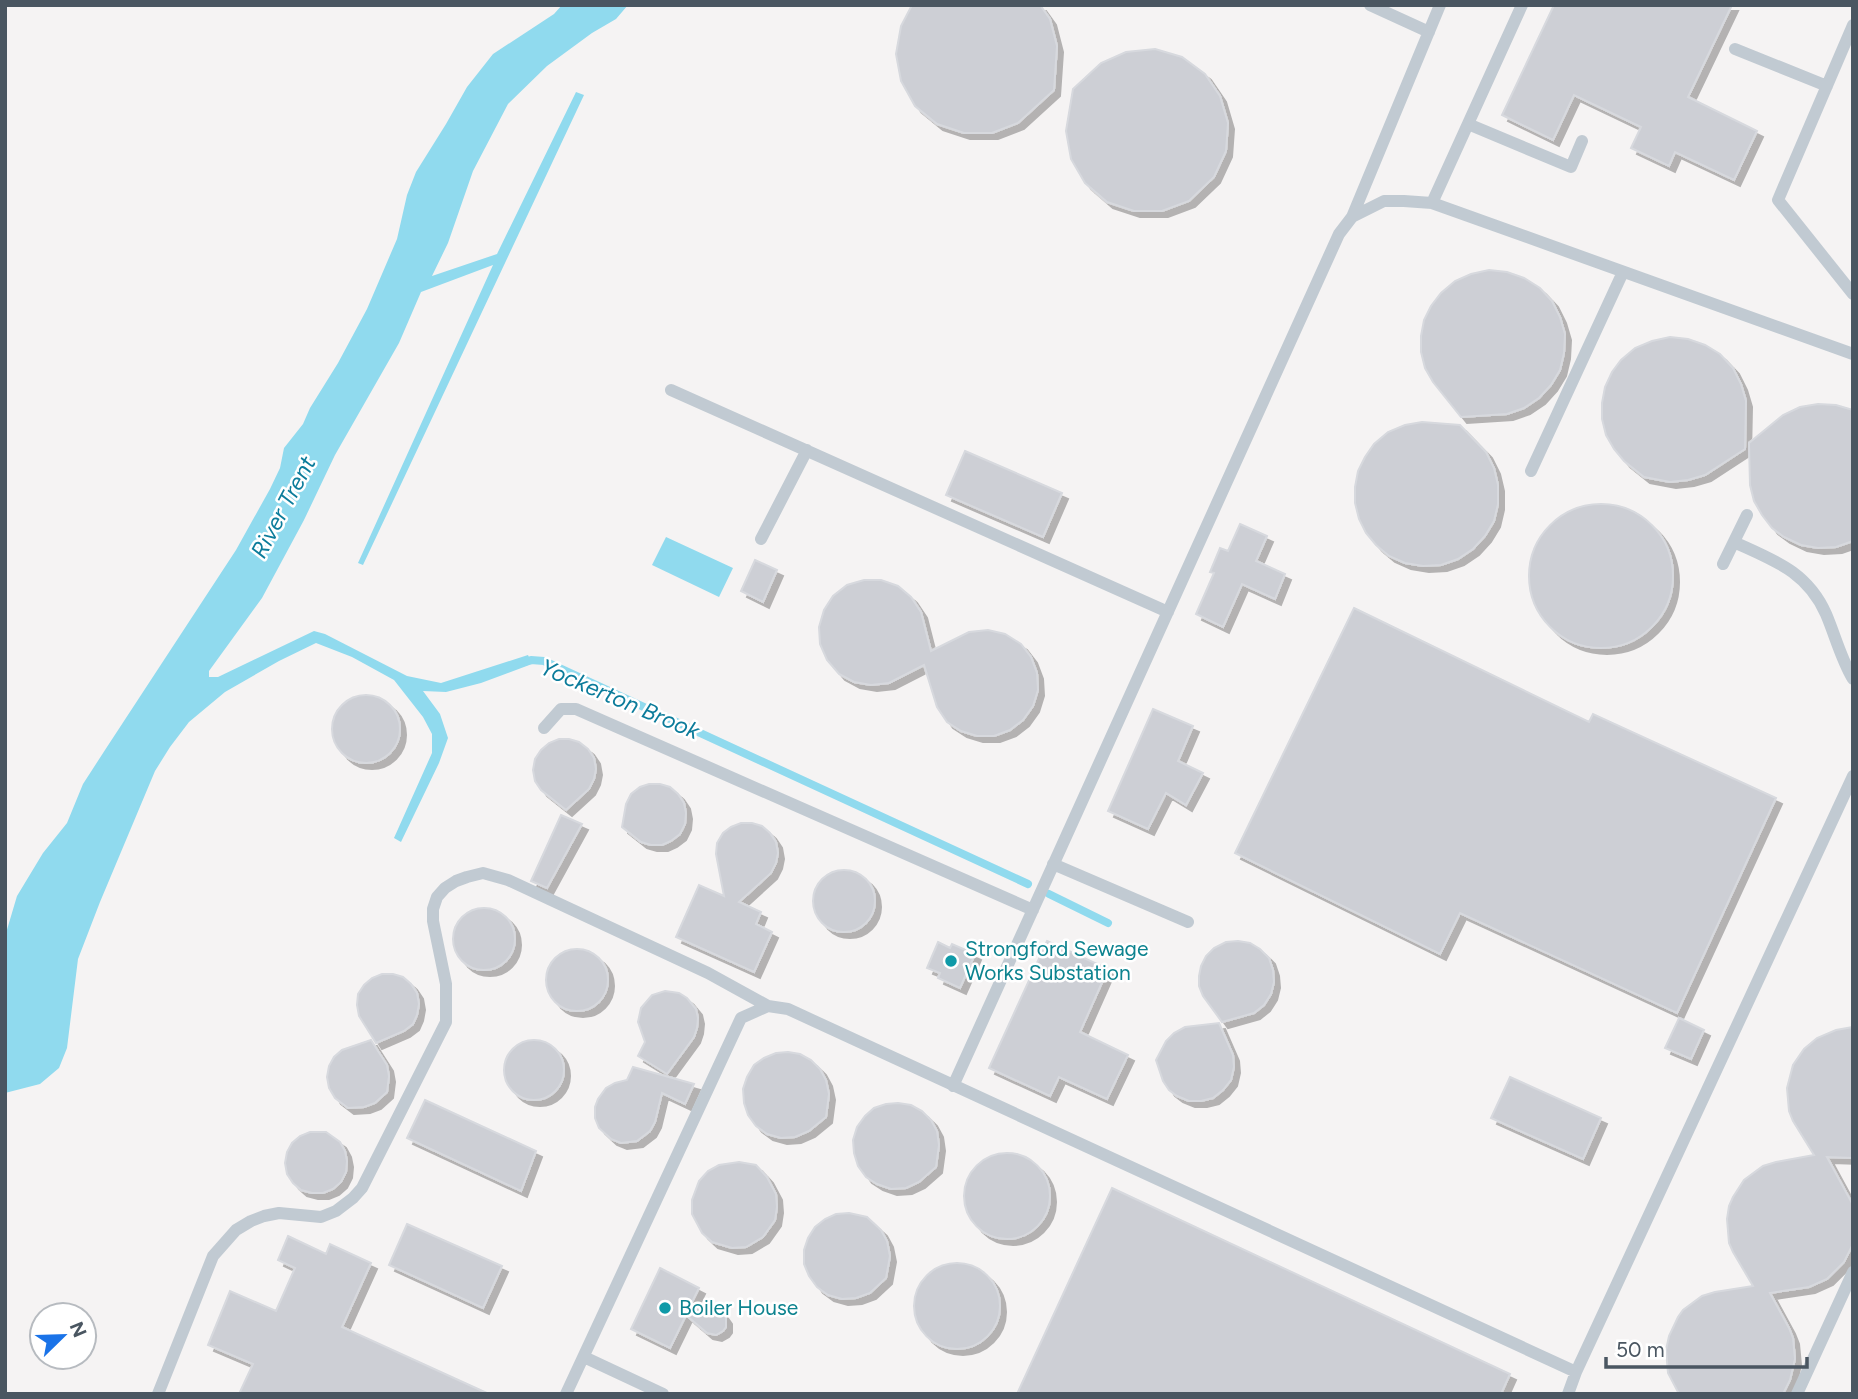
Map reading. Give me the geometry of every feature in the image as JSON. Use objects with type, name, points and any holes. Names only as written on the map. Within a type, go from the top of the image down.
[{"type":"lane","points":[[1370,5],[1429,32]]},
{"type":"lane","points":[[953,1086],[1339,234],[1352,217],[1440,5]]},
{"type":"lane","points":[[1432,203],[1522,5]]},
{"type":"lane","points":[[1853,25],[1778,200],[1853,293]]},
{"type":"lane","points":[[1735,49],[1827,86]]},
{"type":"lane","points":[[1468,124],[1571,167],[1583,141]]},
{"type":"lane","points":[[1352,217],[1384,201],[1432,203],[1853,354]]},
{"type":"lane","points":[[1531,471],[1623,272]]},
{"type":"lane","points":[[671,390],[1168,612]]},
{"type":"lane","points":[[761,539],[807,450]]},
{"type":"lane","points":[[1723,564],[1747,515]]},
{"type":"lane","points":[[1734,542],[1790,568],[1800,576],[1825,610],[1853,679]]},
{"type":"lane","points":[[544,728],[561,709],[576,709],[1033,909]]},
{"type":"lane","points":[[1568,1394],[1853,776]]},
{"type":"lane","points":[[1053,864],[1188,922]]},
{"type":"lane","points":[[158,1394],[213,1256],[236,1230],[251,1220],[279,1213],[321,1217],[336,1211],[362,1188],[446,1022],[446,984],[433,909],[445,888],[456,881],[483,873],[509,880],[708,973],[768,1006],[788,1009],[1576,1372]]},
{"type":"lane","points":[[566,1394],[741,1018],[768,1006]]},
{"type":"lane","points":[[1797,1394],[1853,1272]]},
{"type":"lane","points":[[584,1357],[663,1394]]},
{"type":"water","name":"River Trent","points":[[562,5],[628,5],[616,19],[547,66],[508,104],[473,171],[448,243],[432,276],[497,254],[576,92],[584,95],[363,565],[358,563],[493,265],[421,292],[399,343],[335,455],[262,598],[209,671],[209,677],[218,677],[314,631],[407,676],[441,683],[528,655],[532,664],[481,683],[446,692],[423,691],[440,714],[448,738],[401,842],[394,838],[432,753],[432,734],[423,717],[394,680],[352,657],[316,643],[225,692],[189,722],[155,771],[78,959],[67,1048],[59,1068],[40,1084],[5,1093],[6,933],[17,896],[43,853],[67,823],[83,784],[236,550],[270,489],[280,468],[284,448],[303,424],[367,309],[397,239],[407,195],[416,172],[467,87],[493,54],[554,14]]},
{"type":"water","points":[[666,537],[733,568],[719,597],[652,565]]},
{"type":"building","points":[[912,5],[1040,5],[1050,19],[1057,46],[1054,90],[1018,123],[992,133],[964,133],[937,124],[915,106],[901,81],[896,54],[901,26]]},
{"type":"building","points":[[1554,5],[1732,5],[1688,97],[1757,131],[1734,180],[1675,152],[1669,166],[1631,148],[1641,127],[1574,95],[1553,140],[1502,115]]},
{"type":"building","points":[[1155,49],[1182,57],[1205,74],[1220,96],[1228,123],[1226,151],[1214,177],[1189,201],[1162,211],[1134,211],[1107,202],[1085,183],[1071,159],[1066,131],[1073,89],[1101,63],[1126,52]]},
{"type":"building","points":[[1489,270],[1524,278],[1540,288],[1552,301],[1565,334],[1564,353],[1560,370],[1551,385],[1539,398],[1524,408],[1507,414],[1461,417],[1425,368],[1421,352],[1424,320],[1441,293],[1455,281]]},
{"type":"building","points":[[1670,337],[1688,339],[1720,354],[1733,368],[1746,401],[1745,449],[1705,475],[1670,482],[1644,477],[1624,461],[1606,435],[1602,403],[1605,387],[1621,360],[1635,348]]},
{"type":"building","points":[[1818,404],[1853,410],[1853,541],[1836,547],[1801,545],[1784,537],[1772,528],[1762,515],[1754,501],[1750,485],[1749,443],[1783,415],[1800,407]]},
{"type":"building","points":[[1422,422],[1460,425],[1486,452],[1498,485],[1494,521],[1485,536],[1473,549],[1458,559],[1441,565],[1405,563],[1389,556],[1366,533],[1355,503],[1358,471],[1374,444],[1388,432]]},
{"type":"building","points":[[965,451],[1062,493],[1043,537],[946,495]]},
{"type":"building","points":[[1601,504],[1629,510],[1652,525],[1667,548],[1673,576],[1667,604],[1652,627],[1629,642],[1601,648],[1573,642],[1550,627],[1535,604],[1529,576],[1535,548],[1550,525],[1573,510]]},
{"type":"building","points":[[1240,524],[1267,536],[1256,561],[1285,574],[1275,599],[1242,584],[1223,627],[1196,614],[1214,573],[1210,572],[1220,548],[1228,551]]},
{"type":"building","points":[[755,560],[777,570],[763,602],[741,591]]},
{"type":"building","points":[[864,580],[881,580],[898,586],[911,597],[921,612],[931,651],[969,632],[988,630],[1005,634],[1021,644],[1031,657],[1037,673],[1038,690],[1033,706],[1023,720],[1010,730],[994,736],[977,736],[961,731],[947,722],[937,707],[924,665],[889,683],[871,685],[854,682],[839,674],[827,660],[820,644],[819,627],[824,610],[833,596],[847,585]]},
{"type":"building","points":[[1354,608],[1589,722],[1593,714],[1776,798],[1677,1013],[1460,913],[1440,954],[1235,853]]},
{"type":"building","points":[[359,695],[373,695],[385,700],[395,710],[400,729],[395,748],[385,758],[373,763],[359,763],[347,758],[337,748],[332,736],[332,722],[337,710],[347,700]]},
{"type":"building","points":[[1153,709],[1193,726],[1178,761],[1203,773],[1186,805],[1166,793],[1148,829],[1108,811]]},
{"type":"building","points":[[559,739],[579,742],[588,749],[594,758],[596,769],[589,789],[566,810],[541,790],[535,781],[533,770],[535,759],[541,750]]},
{"type":"building","points":[[649,784],[670,787],[684,803],[685,824],[680,834],[662,845],[641,842],[622,827],[626,804],[631,794]]},
{"type":"building","points":[[561,815],[582,824],[547,888],[531,881]]},
{"type":"building","points":[[741,823],[762,826],[776,842],[778,853],[771,873],[739,902],[761,912],[756,924],[772,932],[754,972],[676,937],[699,885],[724,896],[716,854],[717,843],[723,833]]},
{"type":"building","points":[[844,870],[866,879],[875,901],[866,923],[844,932],[822,923],[813,901],[822,879]]},
{"type":"building","points":[[484,908],[506,917],[515,939],[506,961],[484,970],[462,961],[453,939],[462,917]]},
{"type":"building","points":[[1047,941],[1108,969],[1080,1032],[1128,1055],[1107,1099],[1059,1077],[1050,1096],[989,1068]]},
{"type":"building","name":"Strongford Sewage Works Substation","points":[[938,942],[950,948],[952,944],[975,954],[960,988],[938,978],[940,973],[927,968]]},
{"type":"building","points":[[1226,942],[1250,943],[1269,958],[1274,982],[1264,1005],[1254,1013],[1222,1022],[1203,996],[1199,976],[1206,956],[1214,948]]},
{"type":"building","points":[[577,949],[599,958],[608,980],[599,1002],[577,1011],[555,1002],[546,980],[555,958]]},
{"type":"building","points":[[382,974],[403,977],[417,993],[419,1004],[413,1024],[404,1031],[376,1043],[359,1016],[357,1005],[358,994],[364,985]]},
{"type":"building","points":[[665,991],[679,993],[687,998],[696,1009],[698,1018],[694,1037],[667,1074],[638,1056],[645,1042],[638,1022],[641,1008],[652,995]]},
{"type":"building","points":[[1679,1018],[1704,1030],[1691,1059],[1665,1048]]},
{"type":"building","points":[[1219,1023],[1233,1055],[1231,1080],[1213,1098],[1189,1101],[1177,1096],[1163,1081],[1156,1060],[1166,1041],[1185,1027]]},
{"type":"building","points":[[1853,1027],[1853,1158],[1827,1157],[1853,1205],[1853,1244],[1844,1262],[1827,1279],[1809,1287],[1770,1293],[1793,1338],[1795,1359],[1790,1380],[1783,1394],[1679,1394],[1668,1373],[1666,1350],[1678,1317],[1702,1296],[1753,1286],[1729,1243],[1727,1219],[1733,1197],[1744,1180],[1763,1166],[1814,1155],[1789,1111],[1787,1088],[1793,1065],[1804,1049],[1817,1038]]},
{"type":"building","points":[[371,1040],[387,1065],[387,1092],[375,1103],[348,1108],[335,1098],[329,1088],[329,1066],[342,1050]]},
{"type":"building","points":[[528,1040],[540,1040],[559,1053],[564,1070],[562,1082],[551,1095],[540,1100],[528,1100],[509,1087],[504,1076],[504,1064],[517,1045]]},
{"type":"building","points":[[776,1053],[800,1054],[820,1069],[829,1094],[826,1117],[809,1131],[795,1137],[781,1138],[767,1134],[756,1126],[748,1115],[743,1089],[754,1065]]},
{"type":"building","points":[[633,1067],[694,1084],[685,1104],[662,1093],[650,1131],[637,1141],[621,1143],[611,1139],[599,1128],[595,1107],[606,1088],[627,1080]]},
{"type":"building","points":[[1510,1077],[1601,1118],[1583,1159],[1491,1118]]},
{"type":"building","points":[[425,1100],[536,1151],[521,1191],[407,1138]]},
{"type":"building","points":[[898,1103],[911,1105],[931,1120],[937,1131],[939,1145],[936,1167],[919,1182],[906,1188],[891,1189],[866,1177],[858,1166],[853,1140],[857,1127],[874,1108]]},
{"type":"building","points":[[310,1132],[326,1132],[340,1142],[345,1151],[346,1172],[341,1182],[323,1193],[301,1190],[287,1174],[287,1152],[300,1136]]},
{"type":"building","points":[[1007,1153],[1031,1160],[1043,1172],[1050,1196],[1043,1220],[1031,1232],[1007,1239],[983,1232],[971,1220],[964,1196],[971,1172],[983,1160]]},
{"type":"building","points":[[739,1162],[756,1165],[767,1177],[776,1194],[777,1207],[775,1220],[763,1237],[746,1247],[732,1248],[712,1242],[702,1233],[692,1214],[692,1200],[699,1181],[708,1171],[719,1165]]},
{"type":"building","points":[[1112,1188],[1510,1374],[1501,1394],[1017,1394]]},
{"type":"building","points":[[849,1213],[867,1217],[881,1230],[890,1256],[886,1278],[870,1293],[842,1299],[828,1295],[817,1287],[804,1264],[804,1250],[815,1227],[836,1214]]},
{"type":"building","points":[[407,1224],[502,1266],[483,1308],[389,1265]]},
{"type":"building","points":[[288,1236],[326,1254],[330,1244],[371,1263],[342,1327],[489,1394],[239,1394],[253,1364],[208,1345],[230,1291],[276,1311],[295,1268],[278,1260]]},
{"type":"building","points":[[957,1263],[981,1270],[993,1282],[1000,1306],[993,1330],[981,1342],[957,1349],[933,1342],[921,1330],[914,1306],[921,1282],[933,1270]]},
{"type":"building","name":"Boiler House","points":[[660,1268],[699,1288],[689,1308],[721,1311],[726,1318],[723,1331],[716,1335],[707,1333],[686,1315],[670,1348],[631,1329]]},
{"type":"waterway","name":"Yockerton Brook","points":[[521,663],[531,660],[544,661],[1028,884]]},
{"type":"waterway","name":"Yockerton Brook","points":[[1049,894],[1108,923]]},
{"type":"place","name":"Strongford Sewage Works Substation","points":[[951,961]]},
{"type":"place","name":"Boiler House","points":[[665,1308]]}]
